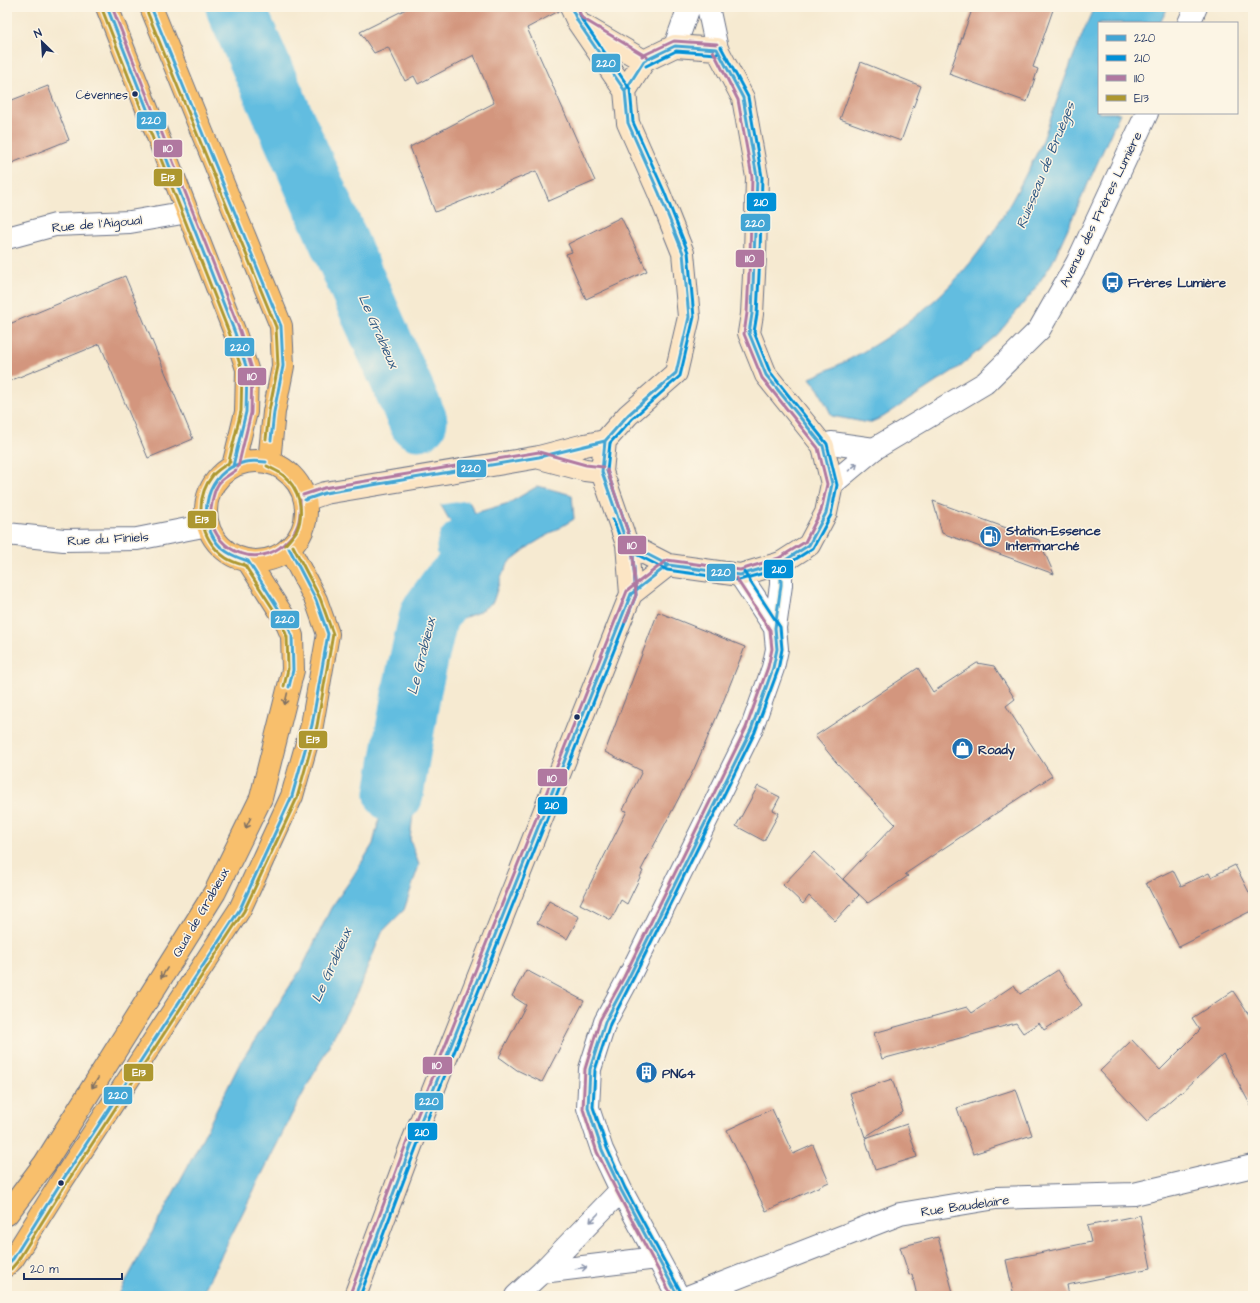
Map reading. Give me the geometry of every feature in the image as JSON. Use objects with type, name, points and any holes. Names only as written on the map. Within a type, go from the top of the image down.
[{"type":"main road","points":[[107,7],[235,333],[247,369],[246,412],[233,466]]},
{"type":"main road","points":[[151,7],[281,326],[284,366],[274,412],[269,462]]},
{"type":"main road","points":[[575,14],[644,61]]},
{"type":"main road","points":[[355,1296],[411,1146],[631,594],[627,544],[602,472],[605,441],[628,415],[676,373],[689,317],[683,253],[659,193],[628,123],[625,92],[575,14]]},
{"type":"main road","points":[[625,92],[644,61],[675,46],[717,48],[743,98],[757,177],[755,263],[752,314],[749,333],[766,375],[823,446],[832,484],[826,512],[809,545],[781,563],[740,575],[668,565],[627,544]]},
{"type":"main road","points":[[315,496],[300,534],[289,548],[277,557],[263,561],[248,561],[228,554],[213,539],[205,519],[207,497],[217,479],[233,466],[251,461],[269,462],[285,470],[298,484],[315,496],[539,457],[605,441]]},
{"type":"main road","points":[[539,457],[585,470],[602,472]]},
{"type":"main road","points":[[7,1265],[240,909],[292,796],[312,725],[328,634],[316,600],[289,548]]},
{"type":"main road","name":"Quai de Grabieux","points":[[7,1214],[45,1163],[215,892],[261,798],[293,670],[292,636],[285,619],[248,561]]},
{"type":"main road","points":[[631,594],[668,565]]},
{"type":"street","points":[[675,46],[689,7]]},
{"type":"street","points":[[708,7],[717,48]]},
{"type":"street","points":[[1189,22],[1196,7]]},
{"type":"street","name":"Avenue des Frères Lumière","points":[[832,484],[874,449],[985,383],[1039,330],[1077,263],[1147,114]]},
{"type":"street","name":"Rue de l'Aigoual","points":[[7,238],[55,225],[130,222],[188,212]]},
{"type":"street","points":[[823,446],[831,443],[874,449]]},
{"type":"street","name":"Rue du Finiels","points":[[7,534],[64,540],[137,539],[208,525]]},
{"type":"street","points":[[678,1296],[621,1190],[602,1150],[588,1108],[590,1069],[605,1022],[628,979],[751,730],[777,649],[775,628],[781,563]]},
{"type":"street","points":[[740,575],[775,628]]},
{"type":"street","name":"Rue Baudelaire","points":[[690,1296],[900,1214],[996,1198],[1134,1194],[1253,1166]]},
{"type":"street","points":[[516,1296],[542,1272],[621,1190]]},
{"type":"street","points":[[542,1272],[657,1258]]},
{"type":"water","name":"Ruisseau de Bruèges","points":[[1094,7],[1168,7],[1160,22],[1098,22],[1098,114],[1120,114],[1052,263],[1032,293],[997,335],[959,367],[883,417],[869,423],[832,416],[819,390],[810,378],[857,355],[902,326],[943,292],[978,253],[1004,214],[1042,143]]},
{"type":"water","points":[[394,331],[402,336],[410,352],[413,378],[433,432],[475,513],[509,503],[538,486],[572,495],[574,519],[531,545],[509,562],[501,577],[493,602],[479,612],[463,618],[448,608],[431,612],[436,584],[452,573],[462,554],[454,528],[409,446],[400,422],[397,392],[385,346],[381,337]]},
{"type":"water","points":[[408,714],[412,736],[415,798],[410,839],[419,865],[404,910],[382,932],[358,991],[291,1116],[201,1296],[118,1296],[197,1149],[240,1063],[303,966],[331,908],[373,844],[399,740]]},
{"type":"pier","points":[[440,440],[470,500],[438,505],[407,446]]},
{"type":"building","points":[[410,7],[559,7],[559,11],[527,28],[595,181],[549,201],[536,171],[435,212],[410,147],[494,103],[474,55],[418,84],[414,76],[405,81],[388,47],[374,53],[360,32]]},
{"type":"building","points":[[973,7],[1054,7],[1033,67],[1038,69],[1027,102],[949,74]]},
{"type":"building","points":[[861,62],[921,86],[901,141],[840,119]]},
{"type":"building","points":[[48,86],[69,140],[7,165],[7,102]]},
{"type":"building","points":[[621,217],[647,271],[586,299],[566,254],[572,252],[568,244]]},
{"type":"building","points":[[125,276],[193,439],[148,458],[100,344],[7,382],[7,325]]},
{"type":"building","name":"Station-Essence Intermarché","points":[[933,501],[1039,540],[1054,574],[942,533]]},
{"type":"building","points":[[658,612],[745,647],[694,769],[641,870],[643,871],[627,904],[621,900],[611,920],[580,904],[627,811],[623,810],[642,771],[605,752]]},
{"type":"building","points":[[977,663],[994,666],[1015,699],[1006,706],[1052,776],[905,874],[908,876],[868,903],[843,879],[895,824],[836,762],[815,736],[918,668],[933,692]]},
{"type":"building","points":[[758,786],[780,797],[773,810],[779,813],[764,841],[736,826]]},
{"type":"building","points":[[814,852],[859,895],[835,921],[809,896],[803,904],[783,885]]},
{"type":"building","points":[[1235,865],[1253,900],[1253,910],[1179,947],[1146,883],[1173,870],[1181,886],[1209,873],[1211,877]]},
{"type":"building","points":[[549,901],[579,917],[567,939],[537,923]]},
{"type":"building","points":[[526,970],[584,1001],[542,1082],[517,1070],[499,1057],[526,1005],[512,996]]},
{"type":"building","points":[[1058,970],[1082,1005],[1044,1030],[1039,1023],[1023,1033],[1016,1023],[882,1059],[874,1033],[967,1007],[972,1013],[1014,985],[1020,994]]},
{"type":"building","points":[[1233,991],[1253,1021],[1253,1110],[1223,1054],[1181,1093],[1180,1092],[1147,1121],[1100,1071],[1132,1040],[1160,1070],[1200,1030],[1192,1018]]},
{"type":"building","points":[[892,1079],[903,1112],[865,1137],[850,1093]]},
{"type":"building","points":[[1016,1089],[1032,1135],[973,1154],[957,1108]]},
{"type":"building","points":[[772,1109],[793,1154],[813,1145],[829,1182],[766,1211],[727,1130]]},
{"type":"building","points":[[907,1124],[917,1157],[875,1170],[865,1138]]},
{"type":"building","points":[[1140,1215],[1151,1268],[1067,1285],[1069,1296],[1014,1296],[1006,1260],[1091,1242],[1087,1226]]},
{"type":"building","points":[[938,1237],[954,1296],[917,1296],[912,1274],[909,1275],[900,1247]]},
{"type":"waterway","name":"Le Grabieux","points":[[235,7],[418,421]]},
{"type":"waterway","name":"Le Grabieux","points":[[394,794],[412,689],[429,615],[449,587],[472,563],[466,547]]},
{"type":"transit line","name":"220","points":[[107,7],[235,333],[247,369],[246,412],[233,466]]},
{"type":"transit line","name":"110","points":[[112,7],[240,331],[252,369],[251,413],[238,467]]},
{"type":"transit line","name":"220","points":[[151,7],[281,326],[283,366],[274,412],[271,440]]},
{"type":"transit line","name":"220","points":[[571,7],[578,22],[625,91],[628,123]]},
{"type":"transit line","name":"210","points":[[360,1296],[416,1148],[636,595],[632,543],[607,471],[610,443],[632,419],[680,376],[694,317],[688,252],[664,191],[633,122],[630,89],[582,20],[577,7]]},
{"type":"transit line","name":"110","points":[[577,7],[582,18],[647,57]]},
{"type":"transit line","name":"E13","points":[[102,9],[230,335],[242,370],[241,411],[228,465]]},
{"type":"transit line","name":"E13","points":[[146,9],[276,327],[278,366],[269,411],[266,439]]},
{"type":"transit line","name":"110","points":[[642,56],[674,41],[717,44]]},
{"type":"transit line","name":"220","points":[[675,46],[717,49],[743,98],[757,177],[752,314],[749,333],[766,375],[823,446],[832,484],[826,513],[809,545],[781,563],[740,575],[668,565],[627,544],[602,472],[605,441],[628,415],[676,373],[689,317],[683,253],[659,193],[628,123],[625,91],[644,61],[675,46]]},
{"type":"transit line","name":"210","points":[[613,519],[624,548],[667,570],[739,580],[782,568],[813,548],[831,515],[837,485],[827,444],[770,372],[754,332],[757,314],[762,177],[748,97],[721,47]]},
{"type":"transit line","name":"210","points":[[646,66],[676,51],[717,54]]},
{"type":"transit line","name":"110","points":[[350,1294],[406,1144],[627,591],[667,560],[740,570],[779,558],[805,542],[821,511],[827,484],[818,448],[762,378],[744,334],[747,313],[750,255],[752,177],[738,100],[713,51]]},
{"type":"transit line","name":"220","points":[[305,500],[325,493],[539,457],[605,441],[627,416]]},
{"type":"transit line","name":"110","points":[[303,495],[324,488],[539,452],[586,465],[603,467]]},
{"type":"transit line","name":"220","points":[[248,561],[227,552],[217,543],[207,520],[206,508],[208,496],[213,485],[220,476],[230,468],[248,461],[266,462]]},
{"type":"transit line","name":"E13","points":[[230,462],[215,473],[206,485],[201,508],[202,520],[205,531],[217,550],[226,558],[246,566]]},
{"type":"transit line","name":"E13","points":[[267,466],[289,480],[297,493],[299,500],[300,515],[297,530],[285,545]]},
{"type":"transit line","name":"110","points":[[236,470],[223,479],[215,490],[211,509],[211,518],[215,530],[221,540],[230,548],[240,553],[251,556],[263,555],[274,551],[284,544],[293,534],[298,524],[300,500]]},
{"type":"transit line","name":"110","points":[[607,470],[632,544],[636,595],[625,622]]},
{"type":"transit line","name":"E13","points":[[11,1269],[17,1262],[64,1187],[244,911],[297,798],[317,726],[333,634],[320,598],[293,546]]},
{"type":"transit line","name":"220","points":[[7,1265],[13,1259],[60,1184],[240,909],[292,796],[312,725],[328,634],[316,600],[289,548]]},
{"type":"transit line","name":"220","points":[[248,561],[285,619],[292,636],[293,670],[289,687]]},
{"type":"transit line","name":"220","points":[[678,1296],[621,1190],[602,1150],[588,1108],[590,1069],[605,1022],[628,979],[751,730],[773,668],[777,649],[775,628],[781,585],[781,563]]},
{"type":"transit line","name":"E13","points":[[244,564],[281,621],[287,637],[288,669],[284,686]]},
{"type":"transit line","name":"220","points":[[355,1296],[411,1146],[631,594],[668,565],[700,569]]},
{"type":"transit line","name":"210","points":[[682,1294],[625,1188],[607,1148],[593,1107],[595,1070],[610,1024],[755,732],[778,670],[782,649],[780,627],[744,572]]},
{"type":"transit line","name":"110","points":[[672,1296],[597,1152],[583,1109],[585,1069],[600,1020],[624,977],[746,728],[768,667],[772,649],[770,630],[736,578]]},
{"type":"place","name":"Cévennes","points":[[135,94]]},
{"type":"place","name":"Frères Lumière","points":[[1113,282]]},
{"type":"place","name":"Station-Essence Intermarché","points":[[991,537]]},
{"type":"place","name":"Roady","points":[[962,749]]},
{"type":"place","name":"PN64","points":[[647,1073]]}]
